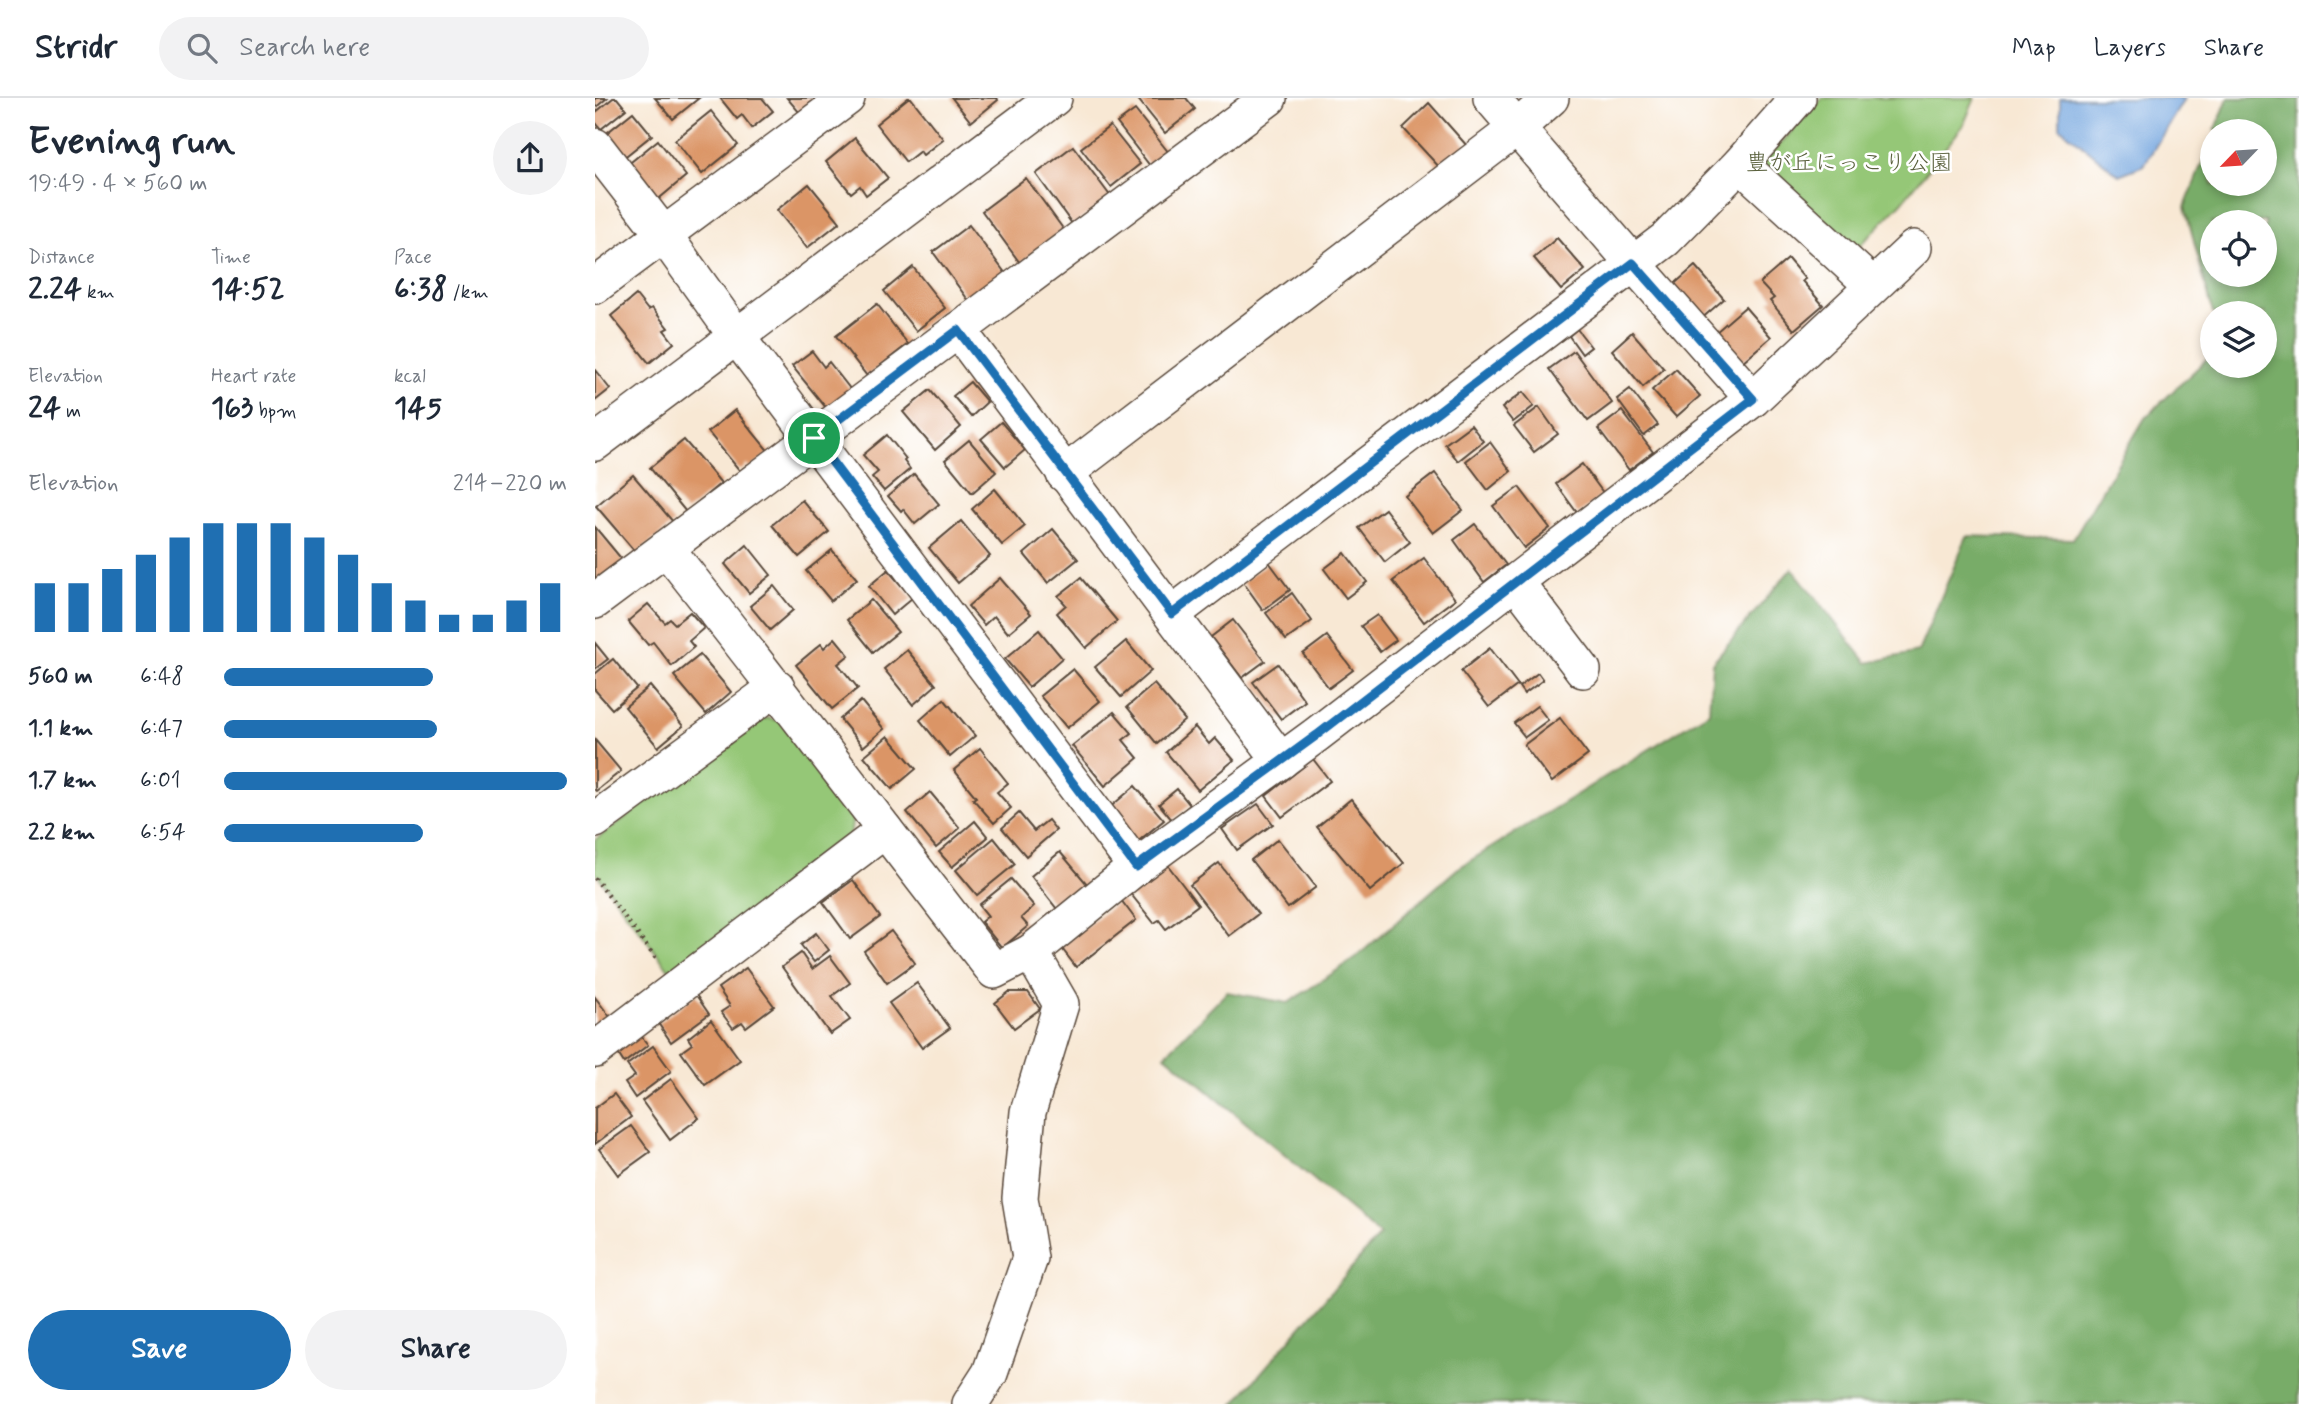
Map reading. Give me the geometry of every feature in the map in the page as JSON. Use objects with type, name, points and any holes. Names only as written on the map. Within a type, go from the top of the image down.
[{"type":"street","points":[[595,286],[846,98]]},
{"type":"street","points":[[595,443],[1054,98]]},
{"type":"street","points":[[595,601],[1269,98]]},
{"type":"street","points":[[1491,98],[1753,399]]},
{"type":"street","points":[[1064,474],[1517,128],[1551,98]]},
{"type":"street","points":[[1172,614],[1666,239],[1740,164],[1798,98]]},
{"type":"street","points":[[595,146],[1136,867]]},
{"type":"street","points":[[1740,164],[1872,285]]},
{"type":"street","points":[[666,548],[777,687],[994,971],[1031,952],[1136,867],[1281,761],[1753,399],[1913,248]]},
{"type":"street","points":[[958,330],[1281,761]]},
{"type":"street","points":[[1516,582],[1583,670]]},
{"type":"street","points":[[595,820],[777,687]]},
{"type":"street","points":[[595,1050],[884,830]]},
{"type":"street","points":[[970,1404],[991,1373],[1030,1258],[1020,1198],[1028,1112],[1061,1004],[1031,952]]},
{"type":"path","points":[[595,878],[677,987]]},
{"type":"green space","name":"豊が丘にっこり公園","points":[[1822,98],[1975,98],[1963,126],[1902,202],[1852,254],[1759,167]]},
{"type":"green space","points":[[2228,98],[2299,98],[2299,1404],[1234,1404],[1380,1235],[1165,1055],[1227,992],[1288,1003],[1354,959],[1457,869],[1709,712],[1712,663],[1792,568],[1867,663],[1918,652],[1967,536],[2073,539],[2145,418],[2200,365],[2200,378],[2277,378],[2277,301],[2210,301],[2206,287],[2277,287],[2277,210],[2200,210],[2200,264],[2185,207],[2200,169],[2200,196],[2277,196],[2277,119],[2220,119]]},
{"type":"green space","points":[[767,718],[785,722],[849,804],[853,817],[850,837],[670,971],[595,872],[595,840],[756,721]]},
{"type":"water","points":[[2060,98],[2185,98],[2144,165],[2119,175],[2060,127]]},
{"type":"building","points":[[595,98],[607,98],[595,108]]},
{"type":"building","points":[[613,98],[617,98],[626,109],[601,129],[595,122],[595,113]]},
{"type":"building","points":[[655,98],[699,98],[673,119]]},
{"type":"building","points":[[720,98],[762,98],[773,111],[752,128],[742,115],[737,119]]},
{"type":"building","points":[[787,98],[817,98],[799,112]]},
{"type":"building","points":[[911,98],[943,139],[923,155],[920,151],[906,162],[876,124]]},
{"type":"building","points":[[952,98],[997,98],[998,100],[971,122]]},
{"type":"building","points":[[1137,98],[1186,98],[1195,109],[1165,133]]},
{"type":"building","points":[[1429,103],[1468,147],[1442,170],[1403,128]]},
{"type":"building","points":[[1135,110],[1169,153],[1151,167],[1117,123]]},
{"type":"building","points":[[711,111],[738,145],[702,174],[675,140]]},
{"type":"building","points":[[633,112],[652,135],[622,159],[603,136]]},
{"type":"building","points":[[1110,126],[1140,164],[1111,187],[1081,148]]},
{"type":"building","points":[[855,138],[888,178],[866,195],[860,186],[851,193],[826,162]]},
{"type":"building","points":[[658,140],[686,176],[649,207],[620,171]]},
{"type":"building","points":[[1073,146],[1111,197],[1073,225],[1036,174]]},
{"type":"building","points":[[1026,178],[1064,230],[1020,263],[982,211]]},
{"type":"building","points":[[809,184],[840,222],[807,248],[777,210]]},
{"type":"building","points":[[969,225],[1006,274],[969,301],[933,252]]},
{"type":"building","points":[[1557,238],[1585,270],[1561,290],[1534,258]]},
{"type":"building","points":[[1788,259],[1805,279],[1802,281],[1823,305],[1794,330],[1770,301],[1774,298],[1760,283]]},
{"type":"building","points":[[1695,266],[1724,299],[1700,320],[1671,287]]},
{"type":"building","points":[[913,267],[945,308],[916,331],[884,291]]},
{"type":"building","points":[[636,295],[648,310],[652,308],[668,328],[664,330],[674,343],[649,363],[611,316]]},
{"type":"building","points":[[877,304],[908,344],[867,376],[836,336]]},
{"type":"building","points":[[1745,307],[1771,337],[1742,362],[1716,332]]},
{"type":"building","points":[[1577,329],[1591,347],[1582,354],[1569,336]]},
{"type":"building","points":[[1632,332],[1664,369],[1643,387],[1612,350]]},
{"type":"building","points":[[812,351],[824,367],[829,362],[854,394],[827,409],[792,366]]},
{"type":"building","points":[[1574,351],[1612,403],[1588,421],[1549,369]]},
{"type":"building","points":[[1676,369],[1700,396],[1676,417],[1652,390]]},
{"type":"building","points":[[595,370],[610,389],[595,401]]},
{"type":"building","points":[[970,382],[987,402],[971,417],[953,396]]},
{"type":"building","points":[[1630,389],[1658,425],[1644,436],[1617,399]]},
{"type":"building","points":[[930,390],[961,427],[935,450],[903,412]]},
{"type":"building","points":[[1523,392],[1534,406],[1513,422],[1502,408]]},
{"type":"building","points":[[1539,407],[1558,434],[1534,452],[1514,426]]},
{"type":"building","points":[[735,410],[770,453],[750,469],[747,465],[740,471],[708,432]]},
{"type":"building","points":[[1622,411],[1653,452],[1629,470],[1598,429]]},
{"type":"building","points":[[1001,422],[1025,450],[1005,467],[981,439]]},
{"type":"building","points":[[1471,425],[1483,441],[1458,461],[1445,444]]},
{"type":"building","points":[[887,435],[906,459],[904,461],[910,469],[884,491],[872,477],[878,472],[863,455]]},
{"type":"building","points":[[684,440],[721,483],[686,512],[650,468]]},
{"type":"building","points":[[969,440],[996,472],[972,493],[945,460]]},
{"type":"building","points":[[1490,442],[1511,471],[1488,490],[1466,461]]},
{"type":"building","points":[[1582,464],[1604,494],[1578,514],[1556,484]]},
{"type":"building","points":[[1435,473],[1463,510],[1433,533],[1405,496]]},
{"type":"building","points":[[914,474],[939,504],[915,524],[888,496]]},
{"type":"building","points":[[633,475],[674,523],[637,554],[596,506]]},
{"type":"building","points":[[1519,487],[1550,528],[1524,548],[1493,506]]},
{"type":"building","points":[[995,489],[1025,526],[1002,545],[972,509]]},
{"type":"building","points":[[802,500],[829,532],[799,557],[772,525]]},
{"type":"building","points":[[1385,509],[1410,542],[1385,562],[1359,528]]},
{"type":"building","points":[[961,521],[990,556],[958,583],[929,548]]},
{"type":"building","points":[[1475,524],[1506,565],[1484,582],[1454,540]]},
{"type":"building","points":[[595,527],[624,562],[595,587]]},
{"type":"building","points":[[1053,529],[1078,559],[1048,583],[1024,554]]},
{"type":"building","points":[[747,545],[771,575],[749,593],[725,564]]},
{"type":"building","points":[[832,550],[857,579],[831,601],[806,571]]},
{"type":"building","points":[[1345,553],[1367,582],[1346,598],[1324,569]]},
{"type":"building","points":[[1424,558],[1455,599],[1424,622],[1393,581]]},
{"type":"building","points":[[1269,562],[1290,590],[1263,610],[1243,582]]},
{"type":"building","points":[[888,570],[912,598],[892,615],[869,586]]},
{"type":"building","points":[[1000,578],[1031,614],[1008,633],[994,616],[984,625],[968,606]]},
{"type":"building","points":[[1081,578],[1117,621],[1086,648],[1057,613],[1066,605],[1058,596]]},
{"type":"building","points":[[774,586],[793,610],[770,630],[750,606]]},
{"type":"building","points":[[1292,593],[1312,621],[1286,640],[1266,613]]},
{"type":"building","points":[[871,600],[898,632],[873,652],[847,620]]},
{"type":"building","points":[[648,604],[665,623],[670,619],[675,624],[690,612],[704,628],[689,641],[694,647],[672,666],[653,642],[648,645],[628,621]]},
{"type":"building","points":[[1377,615],[1396,640],[1380,652],[1361,626]]},
{"type":"building","points":[[1233,620],[1265,661],[1242,678],[1211,637]]},
{"type":"building","points":[[1039,630],[1062,658],[1029,687],[1005,659]]},
{"type":"building","points":[[1327,636],[1353,670],[1329,688],[1303,654]]},
{"type":"building","points":[[835,638],[849,655],[838,664],[858,688],[832,709],[796,665],[821,644],[824,648]]},
{"type":"building","points":[[1126,641],[1151,671],[1121,697],[1095,667]]},
{"type":"building","points":[[595,643],[608,659],[595,669]]},
{"type":"building","points":[[1490,648],[1518,685],[1489,707],[1461,671]]},
{"type":"building","points":[[907,650],[936,685],[913,705],[884,669]]},
{"type":"building","points":[[700,655],[731,692],[706,714],[674,676]]},
{"type":"building","points":[[613,659],[637,688],[612,709],[595,690],[595,674]]},
{"type":"building","points":[[1278,664],[1305,701],[1281,719],[1253,682]]},
{"type":"building","points":[[1073,669],[1100,701],[1067,728],[1040,696]]},
{"type":"building","points":[[1538,673],[1543,680],[1524,694],[1519,687]]},
{"type":"building","points":[[1154,684],[1185,720],[1157,744],[1127,707]]},
{"type":"building","points":[[650,686],[683,726],[658,747],[625,707]]},
{"type":"building","points":[[944,699],[975,736],[950,757],[920,720]]},
{"type":"building","points":[[861,701],[884,729],[863,747],[840,719]]},
{"type":"building","points":[[1537,706],[1548,720],[1525,737],[1514,723]]},
{"type":"building","points":[[1114,712],[1132,733],[1123,740],[1138,758],[1105,786],[1072,746]]},
{"type":"building","points":[[1560,718],[1588,755],[1552,782],[1524,745]]},
{"type":"building","points":[[1195,727],[1209,744],[1215,738],[1234,760],[1198,790],[1166,752]]},
{"type":"building","points":[[888,736],[916,769],[892,789],[864,756]]},
{"type":"building","points":[[595,740],[621,771],[596,791],[595,790]]},
{"type":"building","points":[[980,748],[1008,783],[997,792],[1011,808],[994,823],[973,799],[976,797],[954,770]]},
{"type":"building","points":[[1313,759],[1330,781],[1282,817],[1266,796]]},
{"type":"building","points":[[1135,786],[1164,820],[1136,843],[1108,809]]},
{"type":"building","points":[[1177,789],[1190,805],[1172,820],[1159,804]]},
{"type":"building","points":[[930,792],[960,828],[936,848],[907,812]]},
{"type":"building","points":[[1351,799],[1404,863],[1370,891],[1317,827]]},
{"type":"building","points":[[1258,804],[1273,824],[1237,850],[1222,829]]},
{"type":"building","points":[[1019,813],[1034,831],[1048,820],[1056,830],[1026,856],[1002,828]]},
{"type":"building","points":[[975,821],[988,837],[952,867],[939,852]]},
{"type":"building","points":[[994,838],[1015,864],[977,895],[956,870]]},
{"type":"building","points":[[1278,839],[1316,887],[1288,908],[1251,860]]},
{"type":"building","points":[[1060,852],[1087,884],[1057,909],[1031,876]]},
{"type":"building","points":[[1219,863],[1258,914],[1229,936],[1190,885]]},
{"type":"building","points":[[1167,864],[1198,905],[1166,929],[1159,920],[1154,923],[1130,893]]},
{"type":"building","points":[[1011,879],[1034,906],[1021,918],[1028,926],[1002,948],[981,922],[988,916],[979,905]]},
{"type":"building","points":[[853,880],[880,917],[850,939],[823,902]]},
{"type":"building","points":[[1121,900],[1136,920],[1076,967],[1060,946]]},
{"type":"building","points":[[891,931],[915,963],[887,983],[864,951]]},
{"type":"building","points":[[816,933],[829,950],[814,962],[801,945]]},
{"type":"building","points":[[801,953],[812,969],[830,956],[850,983],[832,996],[850,1020],[830,1034],[782,967]]},
{"type":"building","points":[[746,968],[774,1006],[746,1027],[742,1022],[733,1028],[721,1012],[730,1006],[718,988]]},
{"type":"building","points":[[917,983],[950,1028],[922,1048],[889,1003]]},
{"type":"building","points":[[1009,992],[1028,992],[1040,1009],[1014,1028],[995,1003]]},
{"type":"building","points":[[696,995],[709,1014],[671,1042],[658,1023]]},
{"type":"building","points":[[595,997],[610,1017],[595,1028]]},
{"type":"building","points":[[711,1020],[740,1060],[705,1085],[681,1052],[692,1044],[688,1038]]},
{"type":"building","points":[[638,1032],[648,1045],[624,1063],[615,1049]]},
{"type":"building","points":[[653,1046],[671,1071],[635,1098],[625,1083],[635,1076],[627,1065]]},
{"type":"building","points":[[671,1079],[699,1118],[670,1140],[642,1101]]},
{"type":"building","points":[[614,1094],[631,1117],[595,1144],[595,1108]]},
{"type":"building","points":[[631,1126],[650,1152],[618,1175],[599,1149]]},
{"type":"route","points":[[1633,263],[1753,399],[1317,735],[1136,867],[814,438],[958,330],[1172,614],[1633,263]]}]
